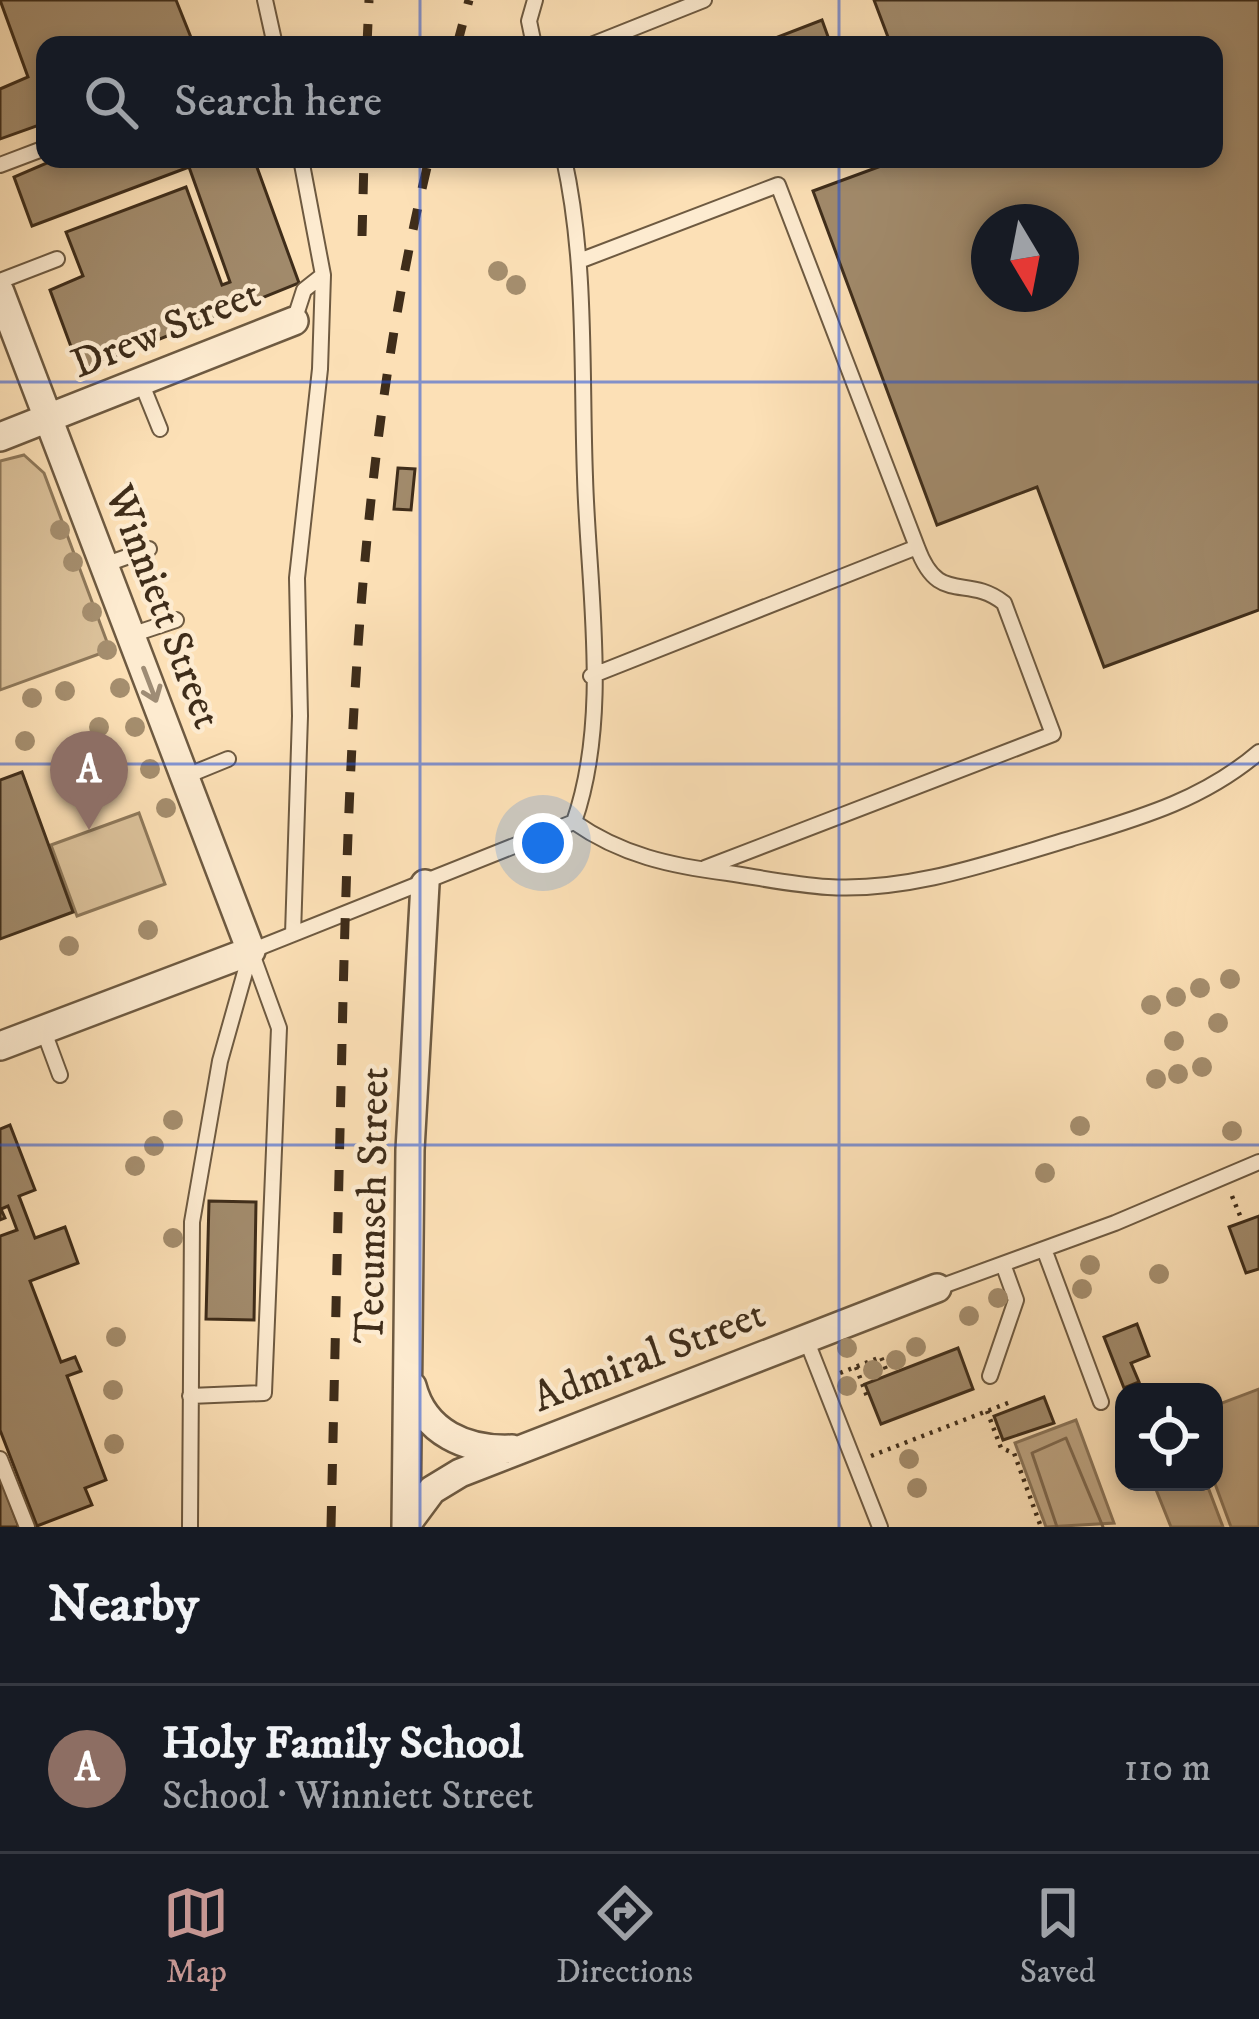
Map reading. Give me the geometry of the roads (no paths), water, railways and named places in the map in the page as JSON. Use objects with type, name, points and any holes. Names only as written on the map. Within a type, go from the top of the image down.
[{"type":"street","name":"Winniett Street","points":[[0,292],[251,951]]},
{"type":"street","name":"Drew Street","points":[[0,437],[294,321]]},
{"type":"street","name":"Tecumseh Street","points":[[406,1526],[410,1150],[425,884]]},
{"type":"street","points":[[0,1046],[251,951]]},
{"type":"street","name":"Admiral Street","points":[[406,1526],[432,1490],[532,1443],[937,1288]]},
{"type":"street","points":[[408,1370],[415,1396],[441,1433],[507,1450],[532,1443]]},
{"type":"lane","points":[[265,0],[273,36]]},
{"type":"lane","points":[[532,36],[535,0]]},
{"type":"lane","points":[[614,36],[704,0]]},
{"type":"lane","points":[[0,166],[36,152]]},
{"type":"lane","points":[[293,934],[300,716],[297,578],[320,369],[322,275],[303,168]]},
{"type":"lane","points":[[565,168],[579,261],[591,676],[587,764],[574,822]]},
{"type":"lane","points":[[579,261],[778,185],[932,579],[941,585],[984,592],[1004,603],[1053,734],[701,870]]},
{"type":"lane","points":[[0,281],[57,259]]},
{"type":"lane","points":[[294,321],[304,290],[322,275]]},
{"type":"lane","points":[[141,382],[160,429]]},
{"type":"lane","points":[[591,676],[917,547]]},
{"type":"lane","points":[[104,565],[149,549]]},
{"type":"lane","points":[[131,635],[176,620]]},
{"type":"lane","points":[[574,822],[626,853],[701,870],[828,887],[918,880],[1190,799],[1225,781],[1259,752]]},
{"type":"lane","points":[[184,777],[228,760]]},
{"type":"lane","points":[[251,951],[574,822]]},
{"type":"lane","points":[[190,1527],[191,1222],[220,1061],[251,951]]},
{"type":"lane","points":[[190,1396],[264,1394],[278,1028],[251,951]]},
{"type":"lane","points":[[43,1030],[61,1075]]},
{"type":"lane","points":[[937,1288],[1226,1179],[1259,1162]]},
{"type":"lane","points":[[1045,1249],[1101,1402]]},
{"type":"lane","points":[[990,1376],[1016,1300],[1003,1264]]},
{"type":"lane","points":[[806,1339],[880,1527]]},
{"type":"lane","points":[[0,1459],[27,1527]]},
{"type":"water","points":[[1259,1389],[1259,1527],[1231,1527],[1218,1491],[1223,1491],[1223,1403]]},
{"type":"water","points":[[1076,1420],[1114,1523],[1046,1527],[1015,1443]]},
{"type":"water","points":[[1157,1491],[1209,1491],[1223,1527],[1171,1527]]},
{"type":"railway","points":[[367,36],[369,0]]},
{"type":"railway","points":[[459,36],[469,0]]},
{"type":"railway","points":[[362,236],[364,168]]},
{"type":"railway","points":[[331,1527],[346,893],[356,682],[388,367],[427,168]]},
{"type":"place","name":"Holy Family School","points":[[89,830]]}]
